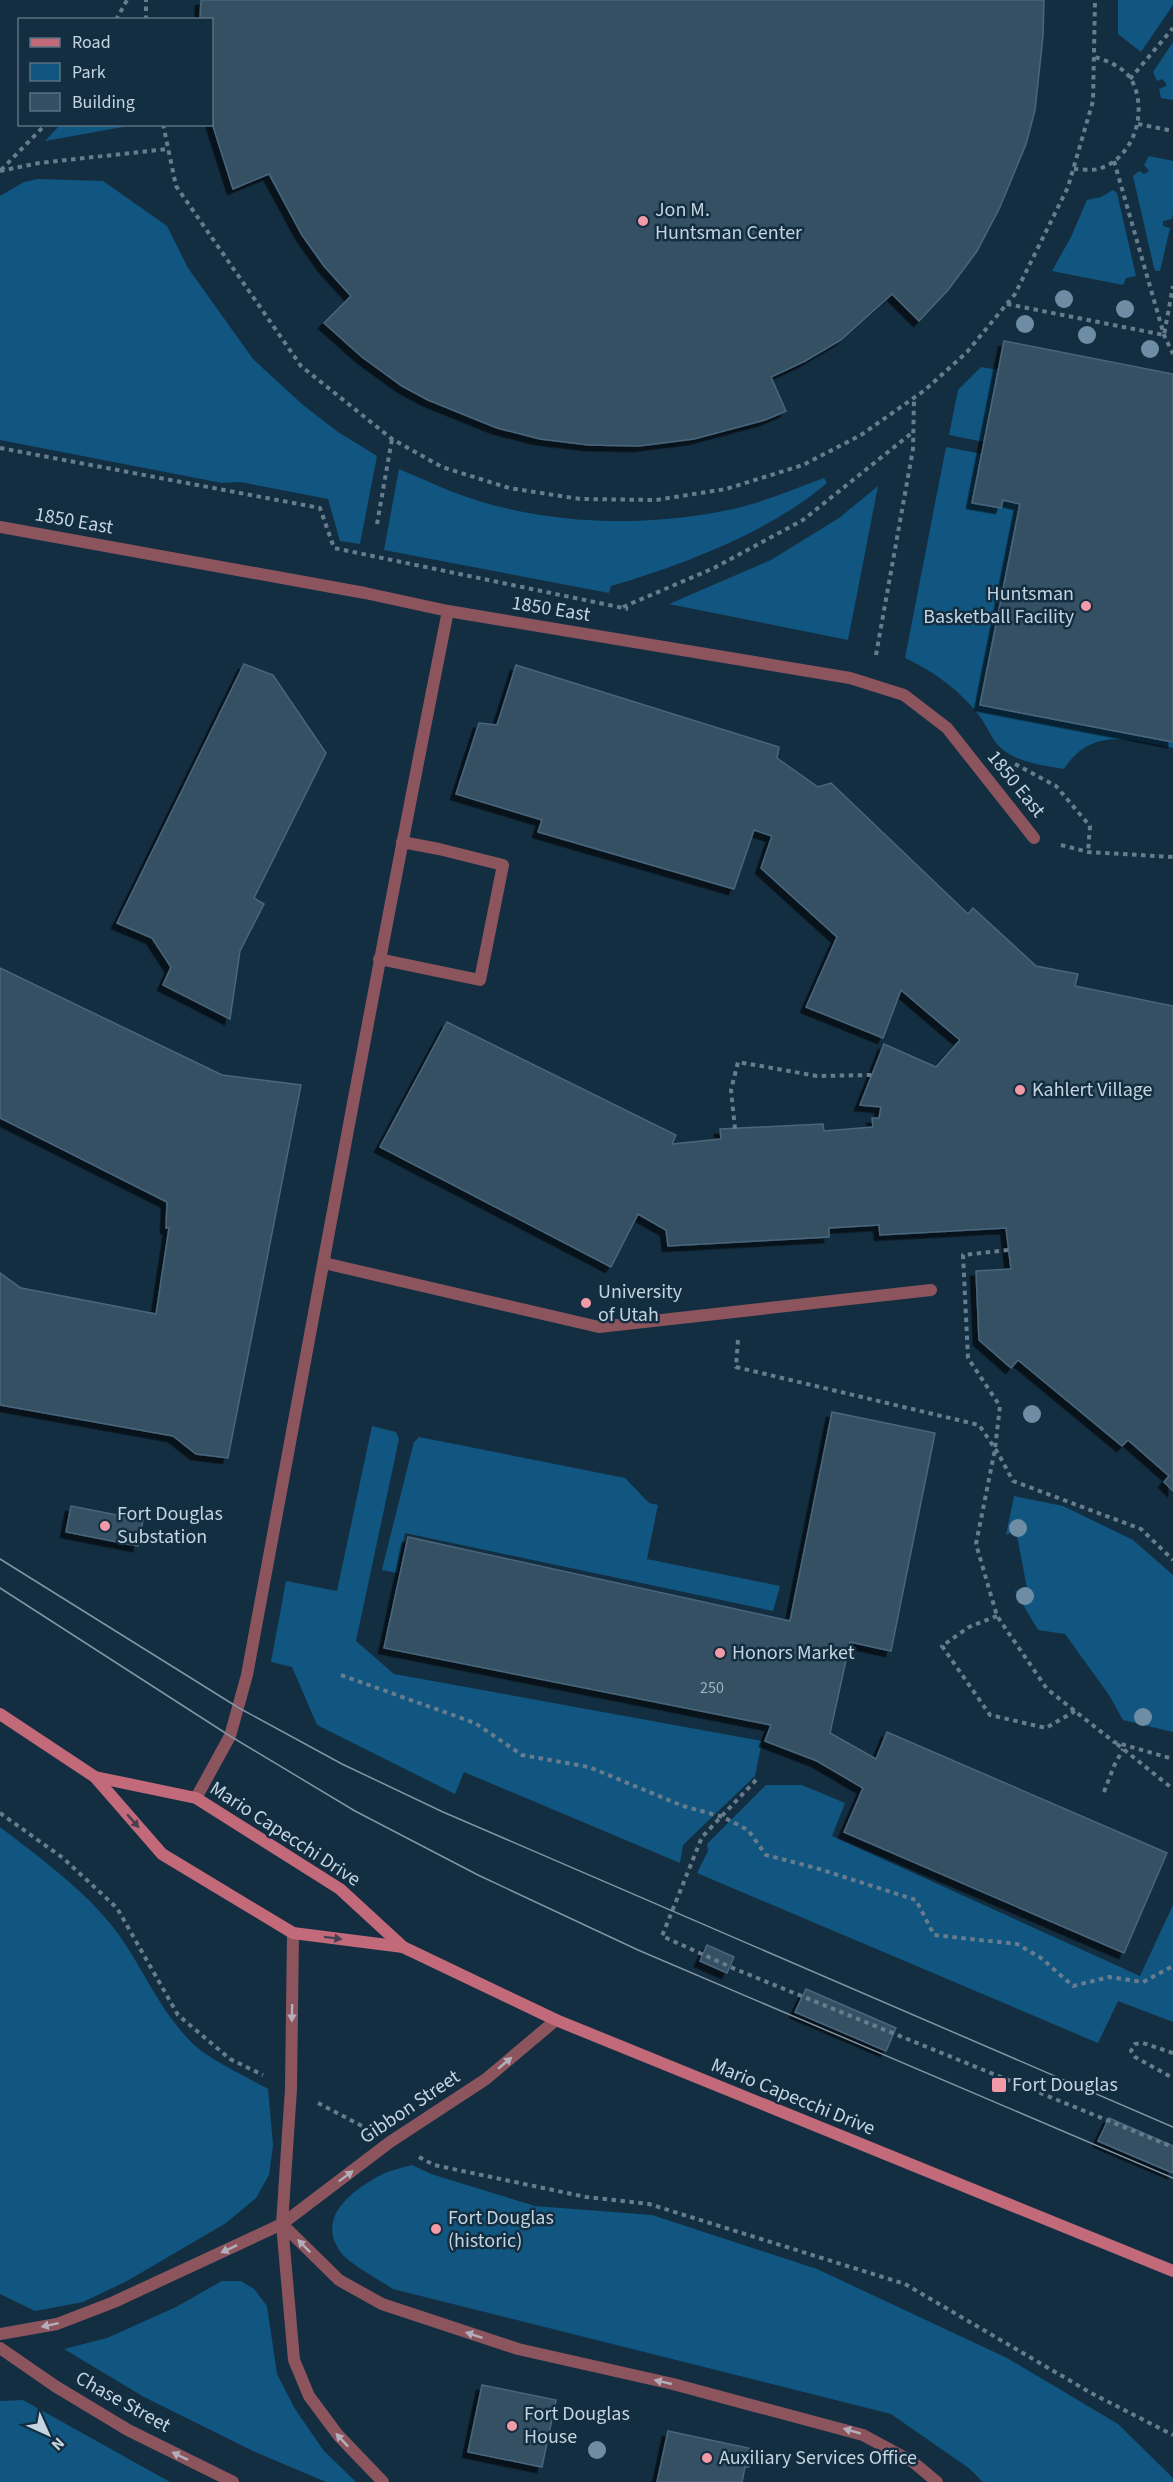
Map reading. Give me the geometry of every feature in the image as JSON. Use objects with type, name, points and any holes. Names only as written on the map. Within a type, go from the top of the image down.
[{"type":"main road","name":"Mario Capecchi Drive","points":[[0,1714],[95,1777],[162,1854],[293,1933],[403,1947]]},
{"type":"main road","name":"Mario Capecchi Drive","points":[[95,1777],[195,1798],[340,1889],[403,1947],[556,2020],[1173,2271]]},
{"type":"street","name":"1850 East","points":[[0,527],[365,593],[448,611],[850,678],[904,694],[947,728],[1034,838]]},
{"type":"street","points":[[195,1798],[230,1736],[248,1675],[379,959],[448,611]]},
{"type":"street","points":[[379,959],[480,980],[499,888],[503,865],[402,842]]},
{"type":"street","points":[[324,1263],[599,1327],[931,1290]]},
{"type":"street","points":[[293,1933],[291,2089],[282,2224],[294,2360],[309,2396],[326,2420],[383,2482]]},
{"type":"street","name":"Gibbon Street","points":[[0,2334],[57,2324],[114,2302],[282,2224],[390,2142],[486,2079],[556,2020]]},
{"type":"street","points":[[282,2224],[339,2280],[382,2304],[518,2349],[673,2384],[863,2435],[913,2462],[938,2482]]},
{"type":"street","name":"Chase Street","points":[[0,2348],[54,2386],[128,2430],[232,2482]]},
{"type":"path","points":[[117,18],[127,0]]},
{"type":"path","points":[[146,0],[146,18]]},
{"type":"path","points":[[163,126],[176,186],[302,366],[392,440],[442,467],[509,488],[580,500],[656,500],[726,489],[803,465],[861,435],[914,398],[967,352],[1015,294],[1068,188],[1093,101],[1095,0]]},
{"type":"path","points":[[1130,79],[1173,28]]},
{"type":"path","points":[[1074,170],[1097,170],[1114,161],[1129,146],[1138,124],[1137,101],[1130,79],[1114,63],[1095,57]]},
{"type":"path","points":[[1138,124],[1173,131]]},
{"type":"path","points":[[0,171],[44,126]]},
{"type":"path","points":[[0,171],[39,163],[168,149]]},
{"type":"path","points":[[1114,161],[1164,335],[1173,354]]},
{"type":"path","points":[[1164,335],[1173,286]]},
{"type":"path","points":[[1007,304],[1164,335]]},
{"type":"path","points":[[876,656],[913,449],[914,398]]},
{"type":"path","points":[[622,607],[714,568],[803,520],[914,432]]},
{"type":"path","points":[[377,524],[392,440]]},
{"type":"path","points":[[1088,852],[1173,857]]},
{"type":"path","points":[[735,1129],[731,1090],[738,1062],[817,1076],[873,1075]]},
{"type":"path","points":[[1008,1250],[963,1255],[969,1358],[1000,1406],[995,1449],[976,1544],[997,1616],[1047,1689],[1173,1789]]},
{"type":"path","points":[[740,1310],[736,1366],[979,1425],[1013,1481],[1141,1529],[1173,1560]]},
{"type":"path","points":[[997,1616],[969,1627],[942,1646],[990,1715],[1046,1728],[1075,1711]]},
{"type":"path","points":[[341,1675],[475,1722],[522,1755],[589,1767],[683,1806],[723,1817],[748,1830],[766,1855],[916,1899],[934,1935],[1017,1944],[1041,1958],[1073,1986],[1109,1977],[1143,1982],[1173,1966]]},
{"type":"path","points":[[1114,1742],[1173,1759]]},
{"type":"path","points":[[1104,1792],[1123,1749]]},
{"type":"path","points":[[756,1780],[702,1837],[662,1936],[735,1969],[1173,2147]]},
{"type":"path","points":[[0,1813],[63,1858],[117,1908],[178,2015],[230,2059],[434,2165],[586,2197],[649,2204],[905,2284],[1091,2393],[1173,2435]]},
{"type":"path","points":[[1173,2053],[1143,2043],[1135,2044],[1131,2051],[1135,2056],[1173,2078]]},
{"type":"green space","points":[[1118,0],[1173,0],[1173,5],[1141,52],[1118,34]]},
{"type":"green space","points":[[1173,42],[1173,100],[1161,98],[1159,89],[1166,86],[1166,83],[1162,79],[1157,81],[1153,72]]},
{"type":"green space","points":[[59,126],[128,126],[45,141]]},
{"type":"green space","points":[[1149,156],[1173,161],[1173,213],[1172,219],[1163,221],[1163,226],[1170,228],[1160,271],[1154,268],[1133,176],[1139,171],[1144,174],[1149,171],[1144,165]]},
{"type":"green space","points":[[38,179],[103,181],[167,226],[188,268],[253,359],[303,405],[338,432],[377,456],[360,544],[340,541],[328,499],[240,482],[222,483],[0,440],[0,196],[24,182]]},
{"type":"green space","points":[[1113,190],[1117,193],[1136,276],[1126,278],[1123,285],[1052,271],[1071,237],[1087,200],[1101,197]]},
{"type":"green space","points":[[981,367],[999,370],[984,442],[949,435],[958,390]]},
{"type":"green space","points":[[946,447],[982,454],[972,503],[1001,508],[1003,500],[1020,504],[980,705],[1173,742],[1173,748],[1113,739],[1087,746],[1075,755],[1064,769],[1024,760],[1009,754],[999,746],[981,718],[956,691],[927,669],[905,658]]},
{"type":"green space","points":[[399,469],[450,491],[483,502],[518,511],[590,520],[626,521],[698,515],[756,503],[824,478],[827,483],[804,501],[752,532],[696,557],[611,586],[609,593],[384,550]]},
{"type":"green space","points":[[878,486],[848,640],[669,604],[771,560],[839,518]]},
{"type":"green space","points":[[372,1426],[396,1432],[399,1439],[356,1641],[394,1674],[762,1741],[755,1776],[683,1845],[680,1863],[464,1772],[455,1794],[317,1725],[292,1667],[271,1662],[286,1581],[337,1591]]},
{"type":"green space","points":[[419,1437],[625,1478],[649,1503],[658,1505],[647,1559],[780,1586],[773,1611],[405,1533],[397,1573],[382,1570],[414,1442]]},
{"type":"green space","points":[[1014,1496],[1063,1506],[1133,1540],[1173,1575],[1173,1732],[1123,1720],[1109,1695],[1065,1634],[1038,1630],[1015,1591],[1027,1588],[1016,1531],[1006,1535]]},
{"type":"green space","points":[[766,1785],[802,1785],[845,1803],[832,1836],[1140,1976],[1173,1905],[1173,2022],[1118,2001],[1098,2043],[697,1873],[708,1851],[707,1844]]},
{"type":"green space","points":[[0,1827],[60,1874],[101,1912],[123,1941],[168,2014],[190,2041],[215,2060],[268,2089],[273,2145],[269,2175],[256,2198],[226,2223],[127,2281],[83,2302],[35,2311],[0,2294]]},
{"type":"green space","points":[[412,2165],[431,2174],[535,2206],[652,2215],[817,2269],[1007,2358],[1118,2424],[1173,2478],[1173,2482],[983,2482],[970,2469],[891,2414],[393,2289],[347,2259],[335,2243],[332,2231],[338,2210],[355,2192],[385,2173]]},
{"type":"green space","points":[[222,2281],[241,2281],[254,2289],[267,2306],[277,2374],[295,2409],[324,2451],[356,2482],[326,2482],[253,2451],[144,2397],[64,2349],[107,2338],[176,2307]]},
{"type":"green space","points":[[23,2400],[170,2482],[0,2482],[0,2401]]},
{"type":"building","name":"Jon M. Huntsman Center","points":[[201,0],[1044,0],[1043,36],[1035,110],[1026,144],[1000,207],[977,251],[948,290],[919,321],[892,294],[841,340],[771,377],[786,411],[765,420],[694,439],[639,446],[589,445],[540,439],[497,428],[428,400],[402,386],[362,357],[324,323],[351,296],[324,266],[302,235],[269,174],[233,189],[213,126],[213,18],[200,18]]},
{"type":"building","name":"Huntsman Basketball Facility","points":[[1004,341],[1173,374],[1173,742],[980,705],[1020,504],[1003,500],[1001,508],[972,503]]},
{"type":"building","points":[[244,664],[273,675],[326,753],[254,898],[264,904],[240,951],[230,1019],[163,985],[171,967],[152,938],[117,923]]},
{"type":"building","name":"Kahlert Village","points":[[516,665],[779,747],[777,758],[818,787],[831,783],[968,914],[973,908],[1036,966],[1078,974],[1075,986],[1173,1006],[1173,1491],[1164,1482],[1169,1476],[1128,1440],[1122,1446],[1018,1360],[1011,1368],[979,1340],[976,1271],[1011,1269],[1006,1228],[880,1235],[879,1225],[829,1228],[829,1237],[668,1246],[666,1230],[638,1214],[611,1267],[380,1147],[447,1022],[676,1135],[672,1144],[721,1139],[720,1129],[823,1124],[824,1131],[873,1127],[872,1118],[879,1118],[881,1107],[860,1105],[884,1044],[936,1067],[960,1040],[901,990],[883,1038],[806,1007],[837,937],[761,868],[772,836],[754,830],[734,889],[538,832],[542,820],[456,794],[479,723],[497,725]]},
{"type":"building","points":[[0,968],[222,1075],[301,1085],[228,1458],[196,1454],[173,1436],[0,1405],[0,1273],[21,1288],[156,1314],[169,1228],[166,1228],[167,1202],[0,1118]]},
{"type":"building","points":[[832,1412],[935,1433],[891,1651],[850,1642],[830,1733],[876,1759],[887,1732],[1167,1853],[1124,1953],[844,1832],[863,1788],[817,1761],[765,1741],[771,1725],[384,1648],[408,1537],[790,1621]]},
{"type":"building","name":"Fort Douglas Substation","points":[[71,1506],[143,1520],[138,1546],[66,1532]]},
{"type":"building","points":[[707,1945],[734,1957],[727,1973],[700,1961]]},
{"type":"building","points":[[806,1989],[896,2028],[886,2051],[795,2012]]},
{"type":"building","points":[[1109,2118],[1173,2146],[1173,2173],[1098,2141]]},
{"type":"building","name":"Fort Douglas House","points":[[482,2385],[556,2400],[542,2467],[468,2452]]},
{"type":"building","name":"Auxiliary Services Office","points":[[668,2431],[753,2449],[749,2467],[745,2467],[742,2482],[657,2482]]},
{"type":"tram line","points":[[0,1559],[239,1708],[342,1764],[443,1812],[1173,2127]]},
{"type":"tram line","points":[[0,1588],[230,1736],[355,1811],[478,1875],[638,1950],[1173,2178]]},
{"type":"place","name":"Jon M. Huntsman Center","points":[[643,221]]},
{"type":"place","name":"Huntsman Basketball Facility","points":[[1086,606]]},
{"type":"place","name":"Kahlert Village","points":[[1020,1090]]},
{"type":"place","name":"University of Utah","points":[[586,1303]]},
{"type":"place","name":"Fort Douglas Substation","points":[[105,1526]]},
{"type":"place","name":"Honors Market","points":[[720,1653]]},
{"type":"place","name":"Fort Douglas","points":[[999,2085]]},
{"type":"place","name":"Fort Douglas (historic)","points":[[436,2229]]},
{"type":"place","name":"Fort Douglas House","points":[[512,2426]]},
{"type":"place","name":"Auxiliary Services Office","points":[[707,2458]]}]
